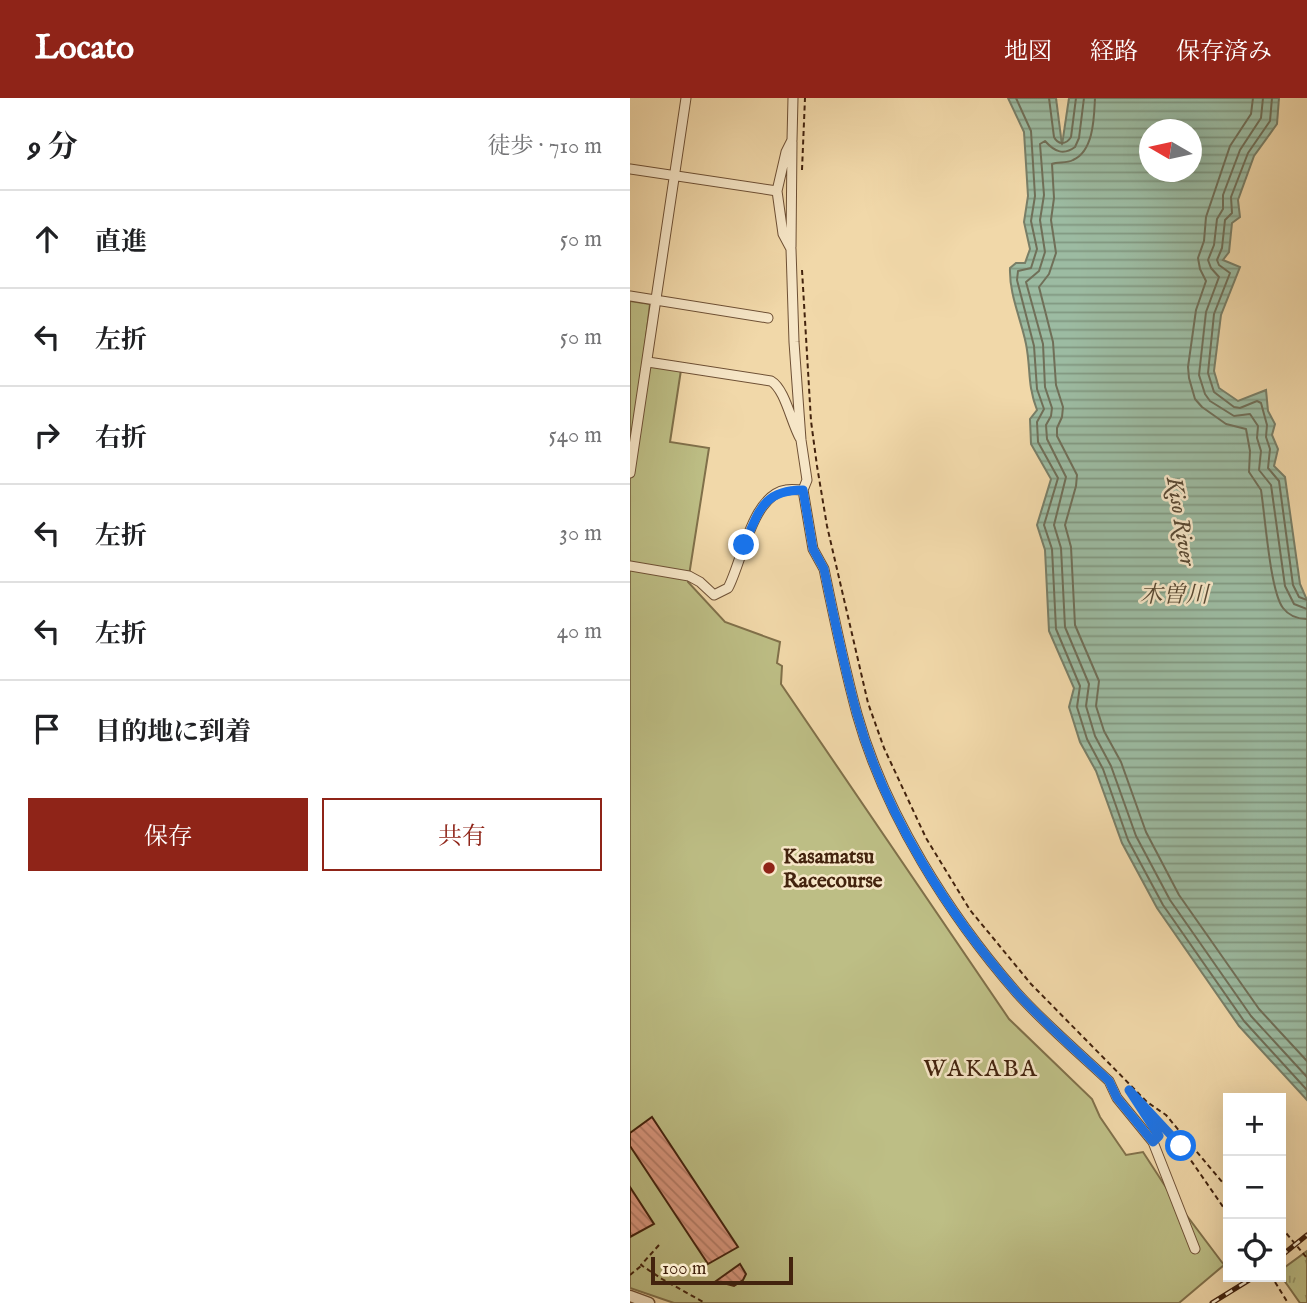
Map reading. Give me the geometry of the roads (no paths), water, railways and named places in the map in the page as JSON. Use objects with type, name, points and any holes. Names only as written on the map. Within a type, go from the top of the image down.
[{"type":"street","points":[[630,473],[686,98]]},
{"type":"street","points":[[793,98],[791,249],[794,342],[801,440],[807,480],[803,490],[813,549],[824,569],[857,716],[899,818],[943,898],[1019,995],[1109,1081],[1117,1098],[1153,1142],[1195,1249]]},
{"type":"street","points":[[791,249],[783,234],[776,191],[786,152],[792,140]]},
{"type":"street","points":[[630,169],[776,191]]},
{"type":"street","points":[[630,296],[768,318]]},
{"type":"street","points":[[648,362],[771,381],[779,385],[801,440]]},
{"type":"street","points":[[630,566],[689,576],[714,595],[728,588],[759,512],[769,498],[784,490],[803,490]]},
{"type":"street","points":[[630,1296],[649,1303]]},
{"type":"water","name":"木曽川","points":[[1008,98],[1056,98],[1062,145],[1069,98],[1279,98],[1277,124],[1254,156],[1238,200],[1240,217],[1232,223],[1229,252],[1223,260],[1240,267],[1221,315],[1214,371],[1219,388],[1238,401],[1266,390],[1268,411],[1275,424],[1272,435],[1278,449],[1274,466],[1285,477],[1300,584],[1307,600],[1307,1100],[1239,1026],[1157,908],[1122,843],[1096,771],[1080,742],[1069,707],[1074,688],[1049,631],[1045,550],[1037,525],[1051,479],[1031,444],[1030,419],[1037,410],[1026,344],[1010,278],[1010,268],[1016,263],[1025,263],[1030,249],[1024,222],[1028,196],[1024,132]]},
{"type":"railway","points":[[1286,1252],[1307,1235]]},
{"type":"railway","points":[[1212,1303],[1246,1282]]},
{"type":"place","name":"Kasamatsu Racecourse","points":[[769,868]]},
{"type":"district","name":"WAKABA","points":[[981,1068]]},
{"type":"water label","name":"Kiso River","points":[[1182,521]]}]
